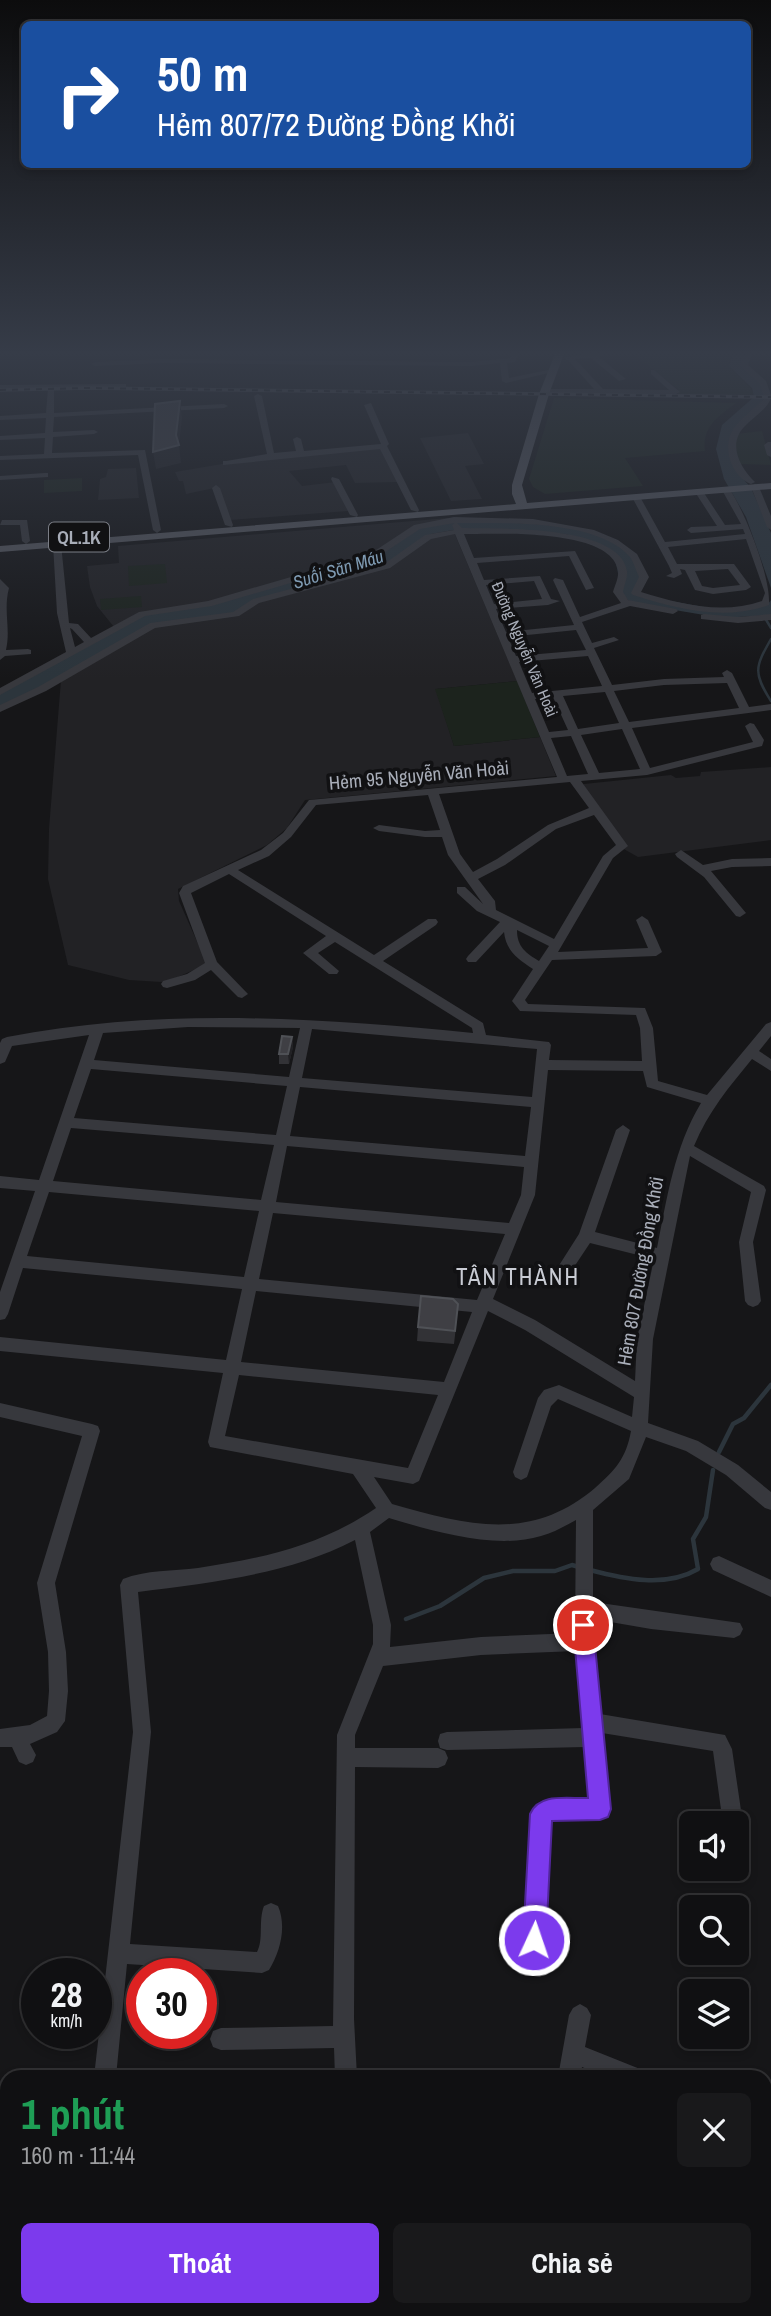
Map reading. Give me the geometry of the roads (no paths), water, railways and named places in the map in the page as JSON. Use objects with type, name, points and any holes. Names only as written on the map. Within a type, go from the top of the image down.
[{"type":"main road","points":[[521,504],[516,489],[524,462]]},
{"type":"main road","name":"QL.1K","points":[[753,485],[771,481]]},
{"type":"main road","name":"QL.1K","points":[[0,543],[452,518],[521,504],[723,487],[771,486]]},
{"type":"main road","name":"QL.1K","points":[[0,549],[229,524],[636,497],[699,492],[723,487]]},
{"type":"street","points":[[146,462],[158,533]]},
{"type":"street","points":[[226,463],[232,462]]},
{"type":"street","points":[[392,462],[415,510]]},
{"type":"street","points":[[736,462],[753,485],[771,527]]},
{"type":"street","points":[[0,478],[45,475]]},
{"type":"street","points":[[335,479],[354,514]]},
{"type":"street","points":[[0,692],[142,614],[220,599],[368,557],[417,527],[452,518],[557,524],[592,532],[630,551],[640,564],[643,579],[636,593],[665,601],[721,609],[760,606],[770,598],[770,593],[747,526],[735,500],[723,487]]},
{"type":"street","points":[[216,488],[229,524]]},
{"type":"street","points":[[699,492],[723,528]]},
{"type":"street","points":[[636,497],[665,545],[677,573],[671,576]]},
{"type":"street","name":"Đường Nguyễn Văn Hoài","points":[[452,518],[545,736],[567,778],[622,846],[607,859],[553,951]]},
{"type":"street","points":[[2,523],[24,522],[26,541]]},
{"type":"street","points":[[691,530],[747,526]]},
{"type":"street","points":[[457,533],[508,536]]},
{"type":"street","points":[[0,709],[42,689],[153,625],[236,614],[256,601],[387,566],[428,537],[457,533],[561,535],[588,542],[617,560],[622,577],[618,592],[629,603]]},
{"type":"street","points":[[665,545],[751,536]]},
{"type":"street","points":[[57,544],[64,625],[71,653]]},
{"type":"street","points":[[471,561],[572,553],[589,588]]},
{"type":"street","points":[[368,557],[373,570]]},
{"type":"street","points":[[514,558],[526,579]]},
{"type":"street","points":[[674,566],[731,566],[746,587],[713,591],[698,588],[689,568]]},
{"type":"street","points":[[622,577],[643,579]]},
{"type":"street","points":[[480,583],[537,578],[548,601]]},
{"type":"street","points":[[558,580],[647,772]]},
{"type":"street","points":[[0,582],[4,592],[0,605],[4,638],[1,652],[28,652]]},
{"type":"street","points":[[220,599],[223,617]]},
{"type":"street","points":[[490,607],[568,600]]},
{"type":"street","points":[[502,635],[579,624],[629,603],[721,619],[768,618]]},
{"type":"street","points":[[64,625],[75,626],[90,642]]},
{"type":"street","points":[[544,631],[556,656]]},
{"type":"street","points":[[513,659],[589,650],[614,640]]},
{"type":"street","points":[[528,697],[728,676],[745,709]]},
{"type":"street","points":[[557,694],[594,775]]},
{"type":"street","points":[[545,736],[627,728],[769,707]]},
{"type":"street","name":"Hẻm 95 Nguyễn Văn Hoài","points":[[212,964],[186,891],[210,877],[232,871],[279,844],[313,802],[647,772],[758,744],[759,740],[750,726]]},
{"type":"street","points":[[433,793],[454,855],[489,901],[489,912]]},
{"type":"street","points":[[471,878],[501,862],[552,827],[595,810]]},
{"type":"street","points":[[379,828],[425,834],[445,833]]},
{"type":"street","points":[[681,854],[701,869],[740,913]]},
{"type":"street","points":[[701,869],[732,863],[771,862]]},
{"type":"street","points":[[232,871],[478,1026],[480,1039]]},
{"type":"street","points":[[461,890],[489,912],[553,951],[656,953],[642,920]]},
{"type":"street","points":[[374,961],[432,922]]},
{"type":"street","points":[[472,959],[509,923]]},
{"type":"street","points":[[509,923],[510,938],[516,952],[541,968]]},
{"type":"street","points":[[333,971],[309,953],[335,936]]},
{"type":"street","points":[[553,951],[518,997],[521,1006],[640,1011],[652,1084],[658,1088],[710,1101]]},
{"type":"street","points":[[167,984],[191,977],[212,964],[242,994]]},
{"type":"street","points":[[0,1059],[7,1042],[97,1031],[213,1022],[307,1024],[544,1045],[528,1195],[413,1476],[216,1442],[307,1024]]},
{"type":"street","name":"Hẻm 807 Đường Đồng Khởi","points":[[387,1510],[454,1529],[503,1532],[540,1529],[585,1508],[623,1474],[640,1426],[645,1339],[664,1256],[676,1181],[697,1122],[710,1101],[771,1027]]},
{"type":"street","points":[[0,1314],[97,1031]]},
{"type":"street","points":[[750,1051],[771,1066]]},
{"type":"street","points":[[86,1064],[538,1103]]},
{"type":"street","points":[[542,1065],[647,1066]]},
{"type":"street","points":[[66,1122],[532,1162]]},
{"type":"street","points":[[559,1278],[586,1236],[623,1130]]},
{"type":"street","points":[[687,1148],[759,1189],[746,1242],[753,1301]]},
{"type":"street","points":[[0,1182],[514,1229]]},
{"type":"street","points":[[586,1236],[664,1256]]},
{"type":"street","points":[[18,1261],[483,1304],[530,1325],[641,1393]]},
{"type":"street","points":[[0,1344],[447,1389]]},
{"type":"street","points":[[522,1472],[535,1427],[550,1395],[567,1394],[621,1420],[692,1446],[732,1470],[771,1502]]},
{"type":"street","points":[[0,1410],[92,1431],[46,1583],[52,1606],[55,1646],[56,1721],[47,1728],[8,1738]]},
{"type":"street","points":[[106,2070],[142,1732],[128,1585],[281,1563],[361,1531],[387,1510],[358,1467]]},
{"type":"street","points":[[533,1965],[541,1814],[546,1810],[600,1809],[583,1642],[585,1508]]},
{"type":"street","points":[[346,2070],[346,1735],[379,1657],[382,1625],[361,1531]]},
{"type":"street","points":[[719,1564],[771,1589]]},
{"type":"street","points":[[583,1608],[651,1620],[734,1629]]},
{"type":"street","points":[[379,1657],[481,1646],[583,1642]]},
{"type":"street","points":[[346,1757],[442,1749],[593,1729],[718,1742],[723,1749],[731,1811]]},
{"type":"street","points":[[8,1738],[26,1755]]},
{"type":"street","points":[[117,1953],[262,1963],[270,1949],[271,1913]]},
{"type":"street","points":[[570,2070],[580,2015]]},
{"type":"street","points":[[221,2039],[344,2037]]},
{"type":"street","points":[[573,2053],[615,2070]]},
{"type":"water","points":[[719,462],[737,462],[739,474],[751,488],[771,533],[771,588],[746,517],[724,479]]},
{"type":"water","name":"Suối Săn Máu","points":[[458,522],[548,525],[595,534],[614,542],[630,555],[641,577],[637,595],[721,610],[768,604],[771,600],[771,615],[722,618],[633,603],[623,597],[614,554],[566,534],[453,530],[431,534],[386,565],[256,599],[234,613],[156,623],[39,689],[0,707],[0,694],[143,615],[203,606],[360,560],[418,528]]},
{"type":"waterway","points":[[765,618],[771,628]]},
{"type":"waterway","points":[[771,639],[758,670],[761,683],[771,701]]},
{"type":"waterway","points":[[719,1452],[733,1424],[744,1418],[771,1385]]},
{"type":"waterway","points":[[590,1570],[631,1579],[659,1580],[686,1575],[698,1569],[693,1539],[706,1517],[713,1470]]},
{"type":"waterway","points":[[406,1619],[440,1606],[484,1578],[513,1571],[555,1571],[572,1565],[579,1567]]},
{"type":"district","name":"TÂN THÀNH","points":[[518,1276]]}]
